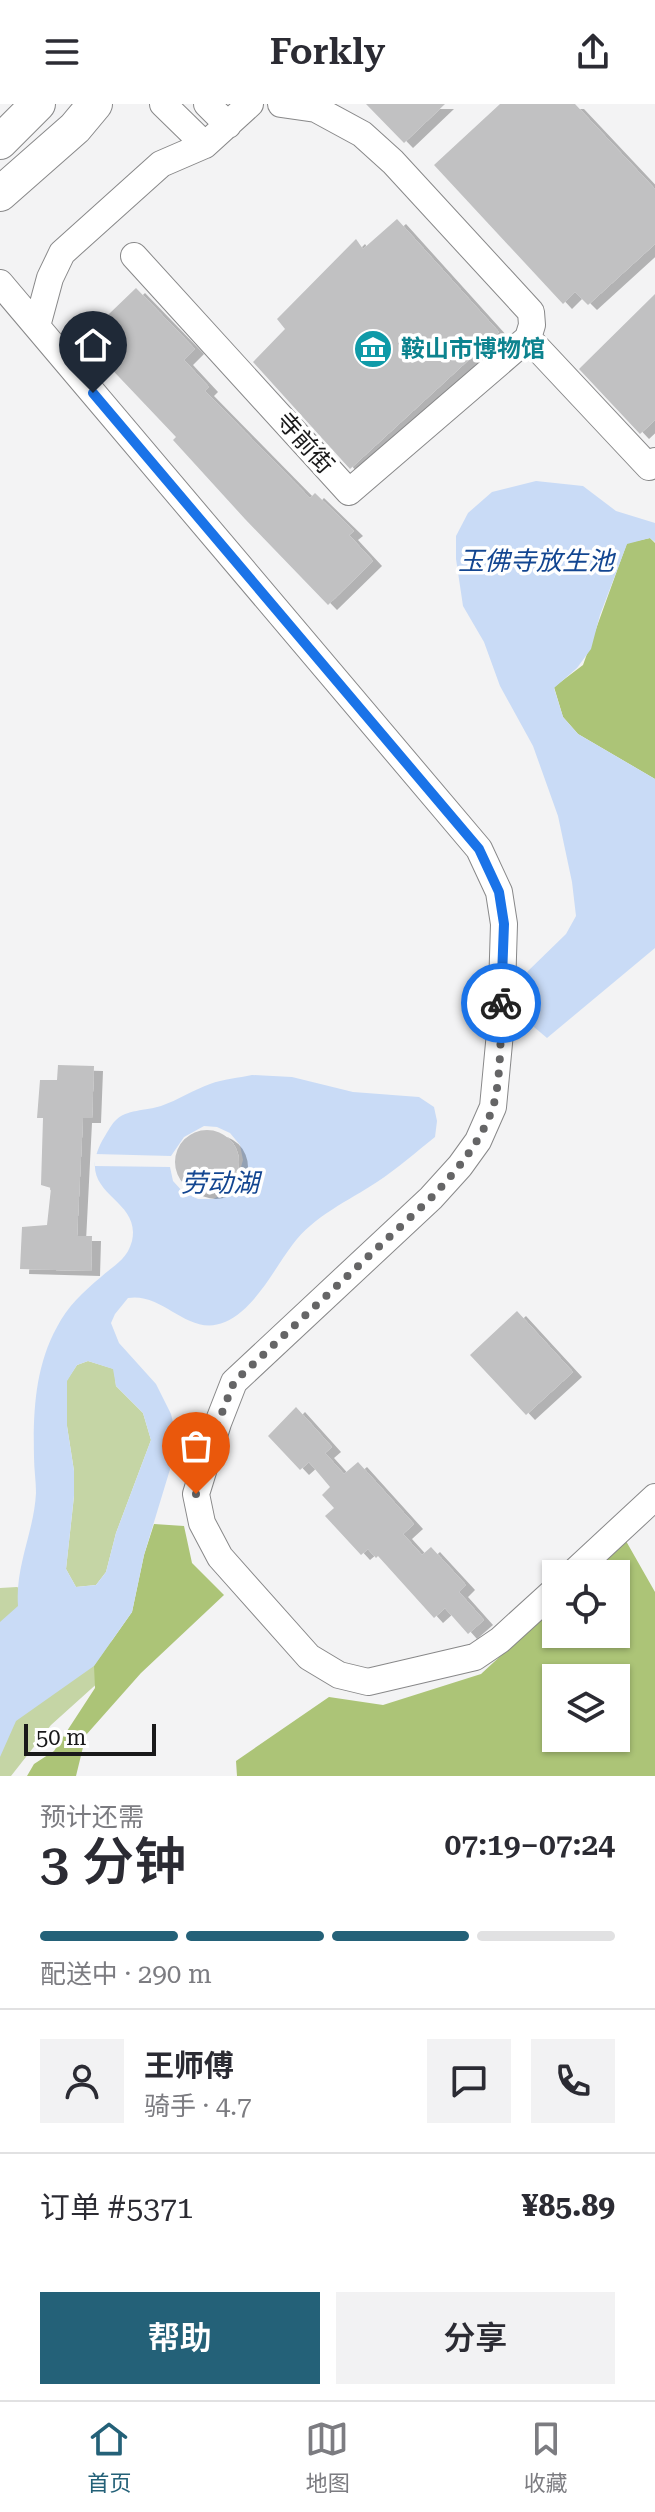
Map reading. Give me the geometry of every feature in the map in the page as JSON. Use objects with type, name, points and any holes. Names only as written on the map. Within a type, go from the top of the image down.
[{"type":"main road","points":[[0,142],[38,104]]},
{"type":"main road","points":[[0,194],[75,128],[95,104]]},
{"type":"street","points":[[163,104],[205,145]]},
{"type":"street","points":[[207,104],[228,125]]},
{"type":"street","points":[[37,326],[50,278],[62,253],[161,164],[205,145],[250,104]]},
{"type":"street","points":[[281,104],[316,109],[362,134],[393,162],[531,312],[532,325],[528,338],[649,467],[655,461]]},
{"type":"street","name":"寺前街","points":[[134,256],[349,492],[528,338]]},
{"type":"street","points":[[0,283],[479,849],[499,892],[504,924],[495,1094],[493,1107],[478,1141],[431,1198],[234,1382],[196,1494],[202,1523],[220,1557],[309,1657],[339,1675],[368,1682],[475,1657],[500,1640],[542,1602]]},
{"type":"street","points":[[587,1560],[655,1497]]},
{"type":"green space","points":[[650,538],[655,543],[655,779],[578,734],[563,717],[554,687],[583,665],[627,543]]},
{"type":"green space","points":[[88,1361],[114,1369],[116,1386],[143,1413],[151,1440],[116,1533],[106,1572],[96,1585],[76,1587],[66,1569],[74,1496],[74,1471],[67,1426],[67,1380],[77,1365]]},
{"type":"green space","points":[[154,1524],[184,1526],[192,1563],[224,1595],[141,1673],[86,1735],[76,1776],[27,1776],[34,1764],[54,1751],[95,1688],[94,1666],[132,1612]]},
{"type":"green space","points":[[626,1541],[655,1592],[655,1776],[237,1776],[236,1761],[329,1697],[383,1705],[481,1674],[542,1618],[542,1648],[630,1648],[630,1560],[605,1560]]},
{"type":"green space","points":[[17,1587],[131,1653],[51,1725],[11,1776],[0,1776],[0,1588]]},
{"type":"water","name":"玉佛寺放生池","points":[[536,481],[583,486],[616,511],[655,523],[655,542],[650,538],[627,544],[600,615],[591,649],[577,668],[554,688],[563,717],[578,734],[655,779],[655,948],[547,1038],[521,1016],[519,986],[528,971],[566,934],[576,916],[572,882],[558,816],[533,746],[500,686],[484,642],[463,606],[456,559],[456,536],[468,513],[492,492]]},
{"type":"water","name":"劳动湖","points":[[252,1075],[292,1077],[353,1092],[419,1097],[434,1107],[437,1121],[435,1137],[384,1177],[311,1225],[293,1244],[255,1298],[236,1316],[212,1325],[199,1324],[141,1298],[128,1298],[115,1314],[111,1323],[119,1343],[156,1384],[171,1414],[178,1443],[144,1555],[132,1612],[94,1666],[16,1721],[0,1757],[0,1622],[18,1606],[19,1577],[35,1507],[34,1423],[44,1358],[66,1313],[82,1294],[123,1258],[132,1241],[132,1226],[127,1214],[101,1185],[95,1159],[111,1125],[120,1117],[161,1106],[215,1082]],"holes":[[[88,1361],[113,1369],[116,1386],[143,1413],[151,1440],[116,1533],[106,1572],[96,1585],[76,1587],[66,1569],[74,1496],[74,1471],[67,1426],[67,1381],[77,1365]]]},
{"type":"pier","points":[[204,1126],[217,1127],[230,1133],[240,1145],[243,1160],[238,1178],[227,1192],[213,1199],[198,1199],[183,1192],[173,1181],[170,1167],[95,1166],[95,1154],[171,1156],[184,1137]]},
{"type":"building","points":[[366,104],[445,104],[404,143]]},
{"type":"building","points":[[500,104],[575,104],[655,189],[655,244],[588,305],[575,292],[563,304],[434,165]]},
{"type":"building","name":"鞍山市博物馆","points":[[397,219],[499,332],[350,469],[253,362],[285,329],[277,319],[356,239],[363,249]]},
{"type":"building","points":[[136,288],[195,349],[184,360],[209,387],[205,391],[310,498],[315,493],[354,531],[349,535],[373,561],[328,605],[245,519],[173,440],[176,437],[83,339]]},
{"type":"building","points":[[655,294],[655,420],[640,434],[579,369]]},
{"type":"building","points":[[58,1065],[94,1066],[92,1118],[83,1118],[77,1236],[92,1236],[91,1271],[20,1269],[22,1227],[47,1225],[51,1188],[41,1185],[43,1118],[37,1118],[40,1080],[57,1080]]},
{"type":"building","points":[[207,1130],[219,1132],[230,1139],[237,1150],[237,1174],[230,1185],[219,1192],[207,1194],[195,1192],[184,1185],[177,1174],[175,1162],[177,1150],[184,1139],[195,1132]]},
{"type":"building","points":[[517,1311],[573,1372],[526,1415],[470,1355]]},
{"type":"building","points":[[296,1407],[332,1447],[325,1453],[344,1474],[358,1462],[414,1524],[403,1534],[422,1555],[431,1547],[466,1585],[459,1592],[484,1620],[468,1634],[445,1608],[434,1618],[378,1556],[376,1558],[368,1549],[361,1555],[325,1516],[334,1508],[322,1495],[330,1487],[309,1462],[300,1470],[268,1436]]},
{"type":"way so far","points":[[196,1494],[234,1382],[431,1198],[478,1141],[493,1107],[501,1003]]},
{"type":"place","name":"鞍山市博物馆","points":[[373,349]]},
{"type":"route","points":[[93,393],[479,849],[499,892],[504,924],[501,1003]]}]
